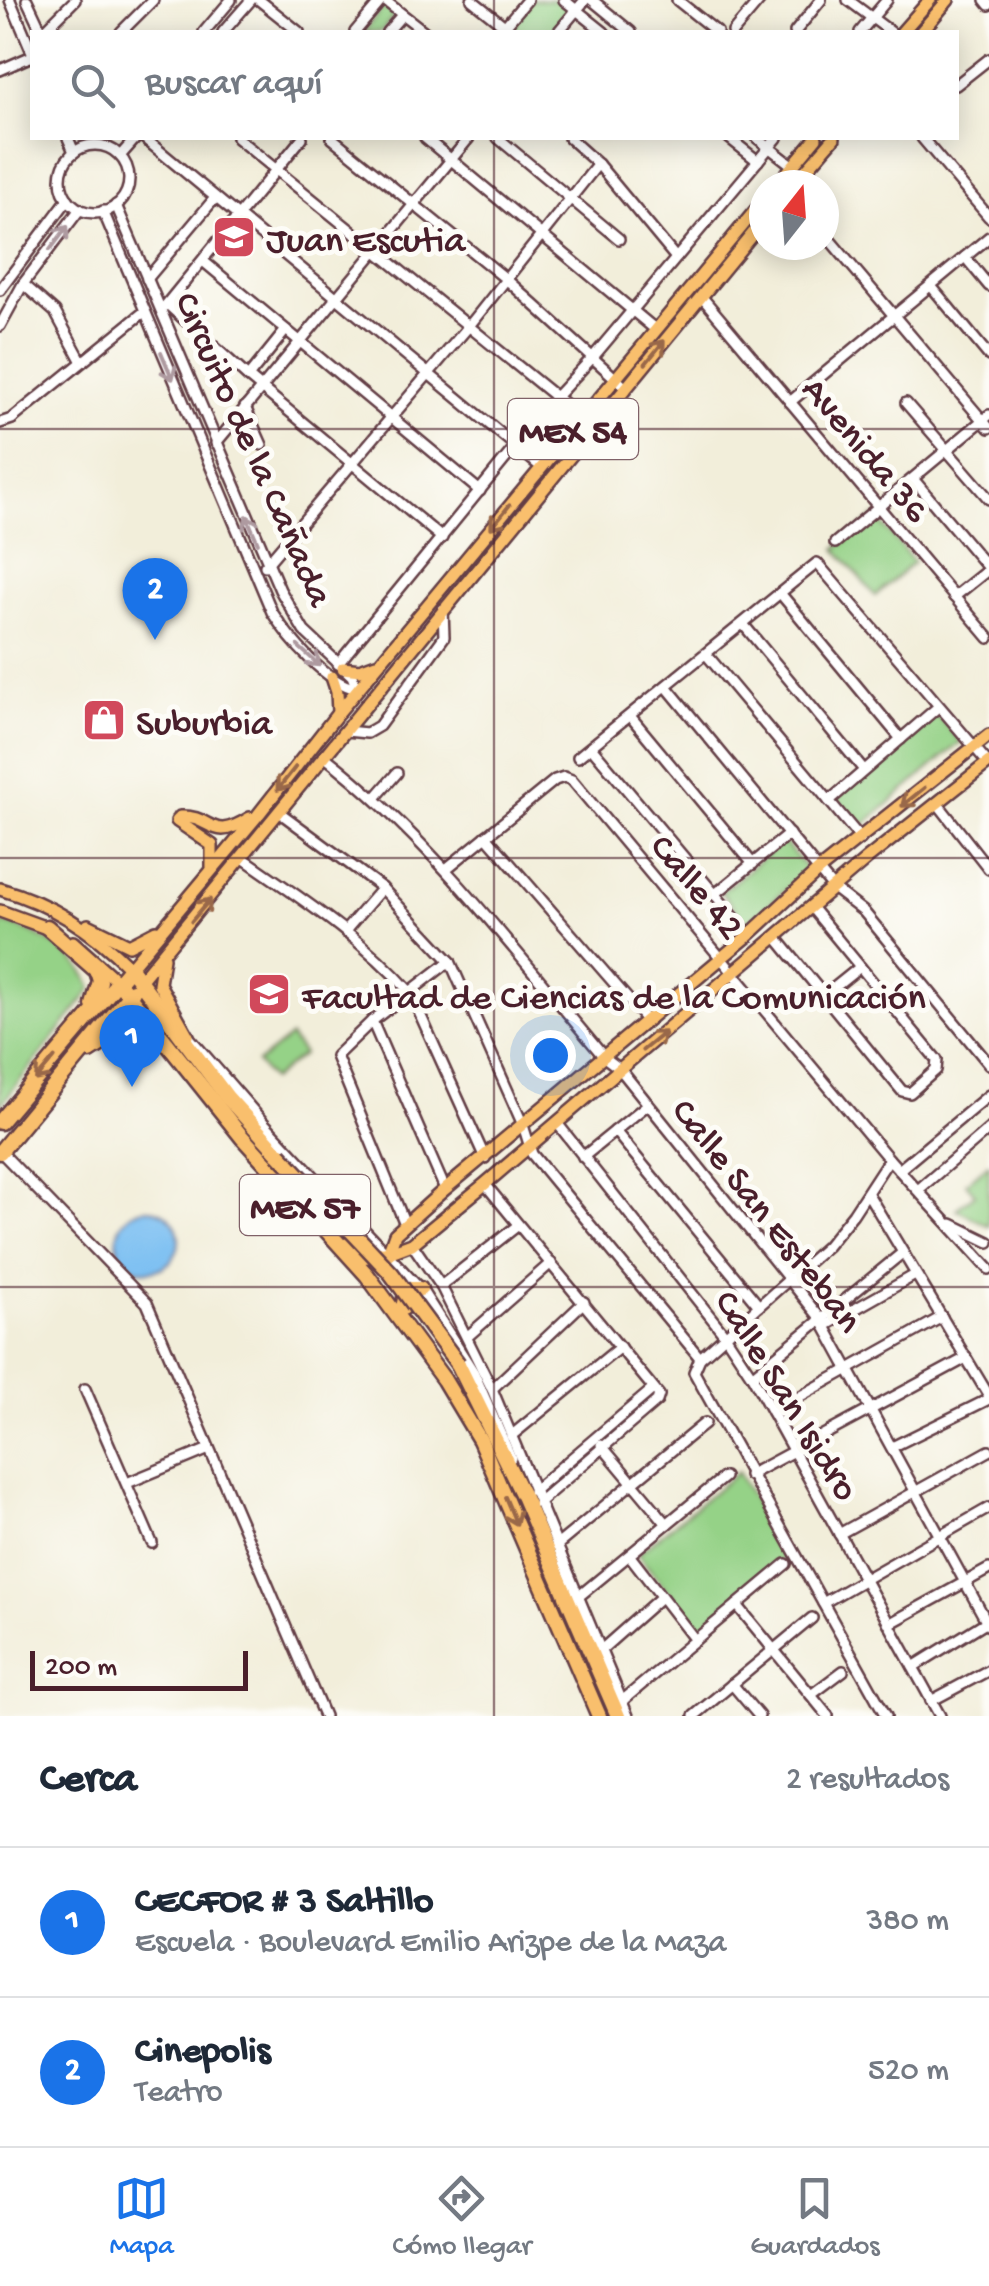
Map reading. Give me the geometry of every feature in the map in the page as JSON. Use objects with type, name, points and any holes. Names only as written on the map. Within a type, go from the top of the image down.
[{"type":"highway","points":[[41,925],[97,971],[100,981],[89,1016]]},
{"type":"highway","name":"MEX 57","points":[[130,968],[227,1097],[391,1273],[458,1364],[532,1497],[620,1709]]},
{"type":"highway","name":"MEX 54","points":[[0,1122],[130,968]]},
{"type":"highway","name":"MEX 54","points":[[0,1152],[140,981]]},
{"type":"highway","name":"MEX 57","points":[[118,982],[251,1148],[367,1275],[444,1380],[470,1422],[599,1716]]},
{"type":"highway","points":[[77,1059],[125,1027],[153,1026]]},
{"type":"highway","points":[[225,1114],[236,1120],[349,1246],[364,1256],[388,1253]]},
{"type":"highway","points":[[388,1253],[378,1273],[444,1366],[470,1422]]},
{"type":"highway","points":[[403,1308],[408,1289],[420,1288]]},
{"type":"main road","points":[[904,30],[930,0]]},
{"type":"main road","points":[[923,30],[948,0]]},
{"type":"main road","points":[[790,170],[814,140]]},
{"type":"main road","points":[[806,170],[832,140]]},
{"type":"main road","name":"MEX 54","points":[[130,968],[749,218]]},
{"type":"main road","name":"MEX 54","points":[[140,981],[749,238]]},
{"type":"main road","points":[[338,713],[338,670],[364,669],[384,660]]},
{"type":"main road","points":[[327,753],[357,702],[358,690],[372,686],[394,662],[399,664]]},
{"type":"main road","points":[[388,1253],[392,1237],[445,1189],[750,935],[819,870],[989,735]]},
{"type":"main road","points":[[388,1253],[412,1244],[486,1184],[833,888],[988,763]]},
{"type":"main road","points":[[211,872],[212,844],[179,819],[187,816],[225,830],[258,815]]},
{"type":"main road","points":[[227,878],[232,846],[260,837]]},
{"type":"main road","points":[[0,890],[31,898],[128,945],[146,938],[175,917]]},
{"type":"main road","points":[[0,890],[11,906],[92,956],[118,982]]},
{"type":"main road","points":[[0,910],[41,925]]},
{"type":"main road","points":[[74,920],[130,968]]},
{"type":"main road","points":[[164,953],[159,984],[188,1036]]},
{"type":"street","points":[[10,0],[30,49]]},
{"type":"street","points":[[27,0],[41,30]]},
{"type":"street","points":[[44,30],[74,0]]},
{"type":"street","points":[[123,30],[153,0]]},
{"type":"street","points":[[206,30],[232,0]]},
{"type":"street","points":[[225,30],[250,0]]},
{"type":"street","points":[[258,0],[296,30]]},
{"type":"street","points":[[357,30],[383,0],[422,30]]},
{"type":"street","points":[[472,0],[505,30]]},
{"type":"street","points":[[507,30],[528,0]]},
{"type":"street","points":[[564,0],[602,30]]},
{"type":"street","points":[[560,30],[589,0],[628,30]]},
{"type":"street","points":[[677,0],[714,30]]},
{"type":"street","points":[[735,30],[760,0]]},
{"type":"street","points":[[797,30],[822,0]]},
{"type":"street","points":[[848,0],[887,30]]},
{"type":"street","points":[[862,30],[887,0]]},
{"type":"street","points":[[389,30],[402,15]]},
{"type":"street","points":[[0,70],[30,55]]},
{"type":"street","points":[[959,83],[989,58]]},
{"type":"street","points":[[69,140],[74,152]]},
{"type":"street","points":[[108,148],[115,140]]},
{"type":"street","points":[[120,156],[134,140]]},
{"type":"street","points":[[146,140],[541,467]]},
{"type":"street","points":[[239,140],[594,427]]},
{"type":"street","points":[[300,140],[164,308],[442,538]]},
{"type":"street","points":[[334,140],[506,279],[626,388]]},
{"type":"street","points":[[428,140],[656,330]]},
{"type":"street","points":[[216,442],[467,140]]},
{"type":"street","points":[[500,140],[618,239]]},
{"type":"street","points":[[571,140],[598,164],[676,258]]},
{"type":"street","points":[[732,140],[758,161]]},
{"type":"street","points":[[760,140],[793,166]]},
{"type":"street","points":[[338,670],[555,398],[775,140]]},
{"type":"street","points":[[924,140],[989,217]]},
{"type":"street","points":[[88,142],[120,156],[129,176],[128,187],[116,205],[104,212],[80,209],[68,199],[61,180],[62,169],[74,152],[88,142]]},
{"type":"street","points":[[256,576],[469,326],[598,164]]},
{"type":"street","points":[[147,279],[215,198]]},
{"type":"street","points":[[0,290],[68,199]]},
{"type":"street","name":"Circuito de la Cañada","points":[[116,205],[147,279],[164,308],[267,564],[298,622],[338,670]]},
{"type":"street","points":[[0,326],[23,284],[80,209]]},
{"type":"street","name":"Circuito de la Cañada","points":[[104,212],[272,612],[288,636],[352,676],[358,690]]},
{"type":"street","points":[[790,402],[989,237]]},
{"type":"street","points":[[836,543],[987,421],[839,251]]},
{"type":"street","points":[[965,257],[989,286]]},
{"type":"street","points":[[202,261],[480,491]]},
{"type":"street","points":[[23,284],[55,312],[81,360]]},
{"type":"street","points":[[931,286],[989,356]]},
{"type":"street","name":"Avenida 36","points":[[701,296],[989,638]]},
{"type":"street","points":[[0,422],[12,419],[144,312]]},
{"type":"street","points":[[248,376],[286,330]]},
{"type":"street","points":[[906,402],[989,499]]},
{"type":"street","points":[[245,408],[262,445]]},
{"type":"street","points":[[914,480],[989,569],[954,597]]},
{"type":"street","points":[[578,758],[817,564],[988,763]]},
{"type":"street","points":[[780,592],[902,739]]},
{"type":"street","points":[[349,727],[359,734],[372,732],[414,682],[444,637],[443,610]]},
{"type":"street","points":[[743,624],[864,770]]},
{"type":"street","points":[[706,654],[861,839]]},
{"type":"street","points":[[399,664],[414,682]]},
{"type":"street","points":[[666,686],[833,888],[864,912],[989,1064]]},
{"type":"street","points":[[829,801],[938,707]]},
{"type":"street","points":[[630,717],[753,864]]},
{"type":"street","points":[[592,748],[750,935]]},
{"type":"street","name":"Calle San Esteban","points":[[327,753],[446,870],[604,1057],[620,1069],[823,1323],[988,1623]]},
{"type":"street","points":[[376,797],[397,772]]},
{"type":"street","name":"Calle 42","points":[[486,836],[555,780],[564,777],[576,784],[899,1170],[989,1269]]},
{"type":"street","points":[[938,804],[987,863]]},
{"type":"street","points":[[279,812],[382,888],[450,961],[524,1126],[528,1147],[700,1358]]},
{"type":"street","points":[[714,895],[789,834]]},
{"type":"street","points":[[446,870],[486,836],[648,1021]]},
{"type":"street","points":[[244,858],[345,931],[410,992],[484,1158]]},
{"type":"street","points":[[345,931],[382,888]]},
{"type":"street","points":[[776,937],[900,1089],[910,1092],[936,1070],[938,1063],[811,907]]},
{"type":"street","points":[[405,1224],[336,1056],[343,1046],[450,961]]},
{"type":"street","points":[[824,996],[860,967]]},
{"type":"street","points":[[152,996],[263,1122],[420,1288],[474,1373],[556,1546],[601,1650],[620,1709],[628,1716]]},
{"type":"street","points":[[372,1022],[445,1189]]},
{"type":"street","points":[[899,1170],[989,1095]]},
{"type":"street","points":[[584,1157],[648,1106]]},
{"type":"street","name":"Calle San Isidro","points":[[557,1123],[725,1335],[752,1376],[940,1716]]},
{"type":"street","points":[[918,1190],[989,1129]]},
{"type":"street","points":[[615,1132],[759,1306]]},
{"type":"street","points":[[0,1152],[147,1303],[324,1716]]},
{"type":"street","points":[[886,1716],[694,1372],[700,1358],[827,1246],[868,1194],[889,1158]]},
{"type":"street","points":[[486,1184],[658,1395],[657,1401],[604,1448],[532,1497]]},
{"type":"street","points":[[868,1194],[989,1397],[892,1448]]},
{"type":"street","points":[[949,1223],[989,1242]]},
{"type":"street","points":[[441,1286],[517,1226]]},
{"type":"street","points":[[412,1244],[468,1336],[512,1436],[532,1497]]},
{"type":"street","points":[[752,1376],[823,1323],[902,1254]]},
{"type":"street","points":[[468,1336],[551,1264]]},
{"type":"street","points":[[823,1323],[916,1276]]},
{"type":"street","points":[[492,1389],[584,1302]]},
{"type":"street","points":[[772,1412],[942,1316]]},
{"type":"street","points":[[512,1436],[620,1348]]},
{"type":"street","points":[[750,1476],[966,1358]]},
{"type":"street","points":[[532,1497],[653,1388]]},
{"type":"street","points":[[85,1389],[152,1543]]},
{"type":"street","points":[[556,1546],[705,1423]]},
{"type":"street","points":[[596,1439],[667,1524]]},
{"type":"street","points":[[127,1482],[209,1449]]},
{"type":"street","points":[[839,1534],[989,1451]]},
{"type":"street","points":[[578,1597],[724,1477]]},
{"type":"street","points":[[823,1604],[989,1508]]},
{"type":"street","points":[[630,1556],[695,1640]]},
{"type":"street","points":[[620,1709],[786,1564]]},
{"type":"street","points":[[889,1624],[989,1569]]},
{"type":"street","points":[[601,1650],[661,1598]]},
{"type":"street","points":[[736,1605],[828,1716]]},
{"type":"street","points":[[694,1716],[812,1618]]},
{"type":"street","points":[[913,1667],[988,1623]]},
{"type":"street","points":[[931,1701],[989,1670]]},
{"type":"street","points":[[811,1696],[843,1671]]},
{"type":"street","points":[[732,1684],[759,1716]]},
{"type":"green space","points":[[530,0],[559,0],[571,10],[554,30],[508,27]]},
{"type":"green space","points":[[384,6],[395,15],[383,30],[365,30]]},
{"type":"green space","points":[[875,516],[914,562],[875,596],[836,549]]},
{"type":"green space","points":[[935,713],[961,742],[858,830],[833,800]]},
{"type":"green space","points":[[783,841],[808,870],[747,924],[721,892]]},
{"type":"green space","points":[[0,922],[55,945],[78,964],[92,989],[0,1106]]},
{"type":"green space","points":[[290,1037],[303,1054],[271,1080],[257,1063]]},
{"type":"green space","points":[[989,1164],[989,1226],[956,1209],[975,1194],[966,1183]]},
{"type":"green space","points":[[738,1472],[785,1556],[700,1630],[637,1554]]},
{"type":"water","points":[[148,1209],[170,1218],[179,1240],[170,1262],[148,1271],[126,1262],[117,1240],[126,1218]]},
{"type":"place","name":"Juan Escutia","points":[[234,237]]},
{"type":"place","name":"Cinepolis","points":[[155,640]]},
{"type":"place","name":"Suburbia","points":[[104,720]]},
{"type":"place","name":"Facultad de Ciencias de la Comunicación","points":[[269,994]]},
{"type":"place","name":"CECFOR # 3 Saltillo","points":[[132,1087]]}]
